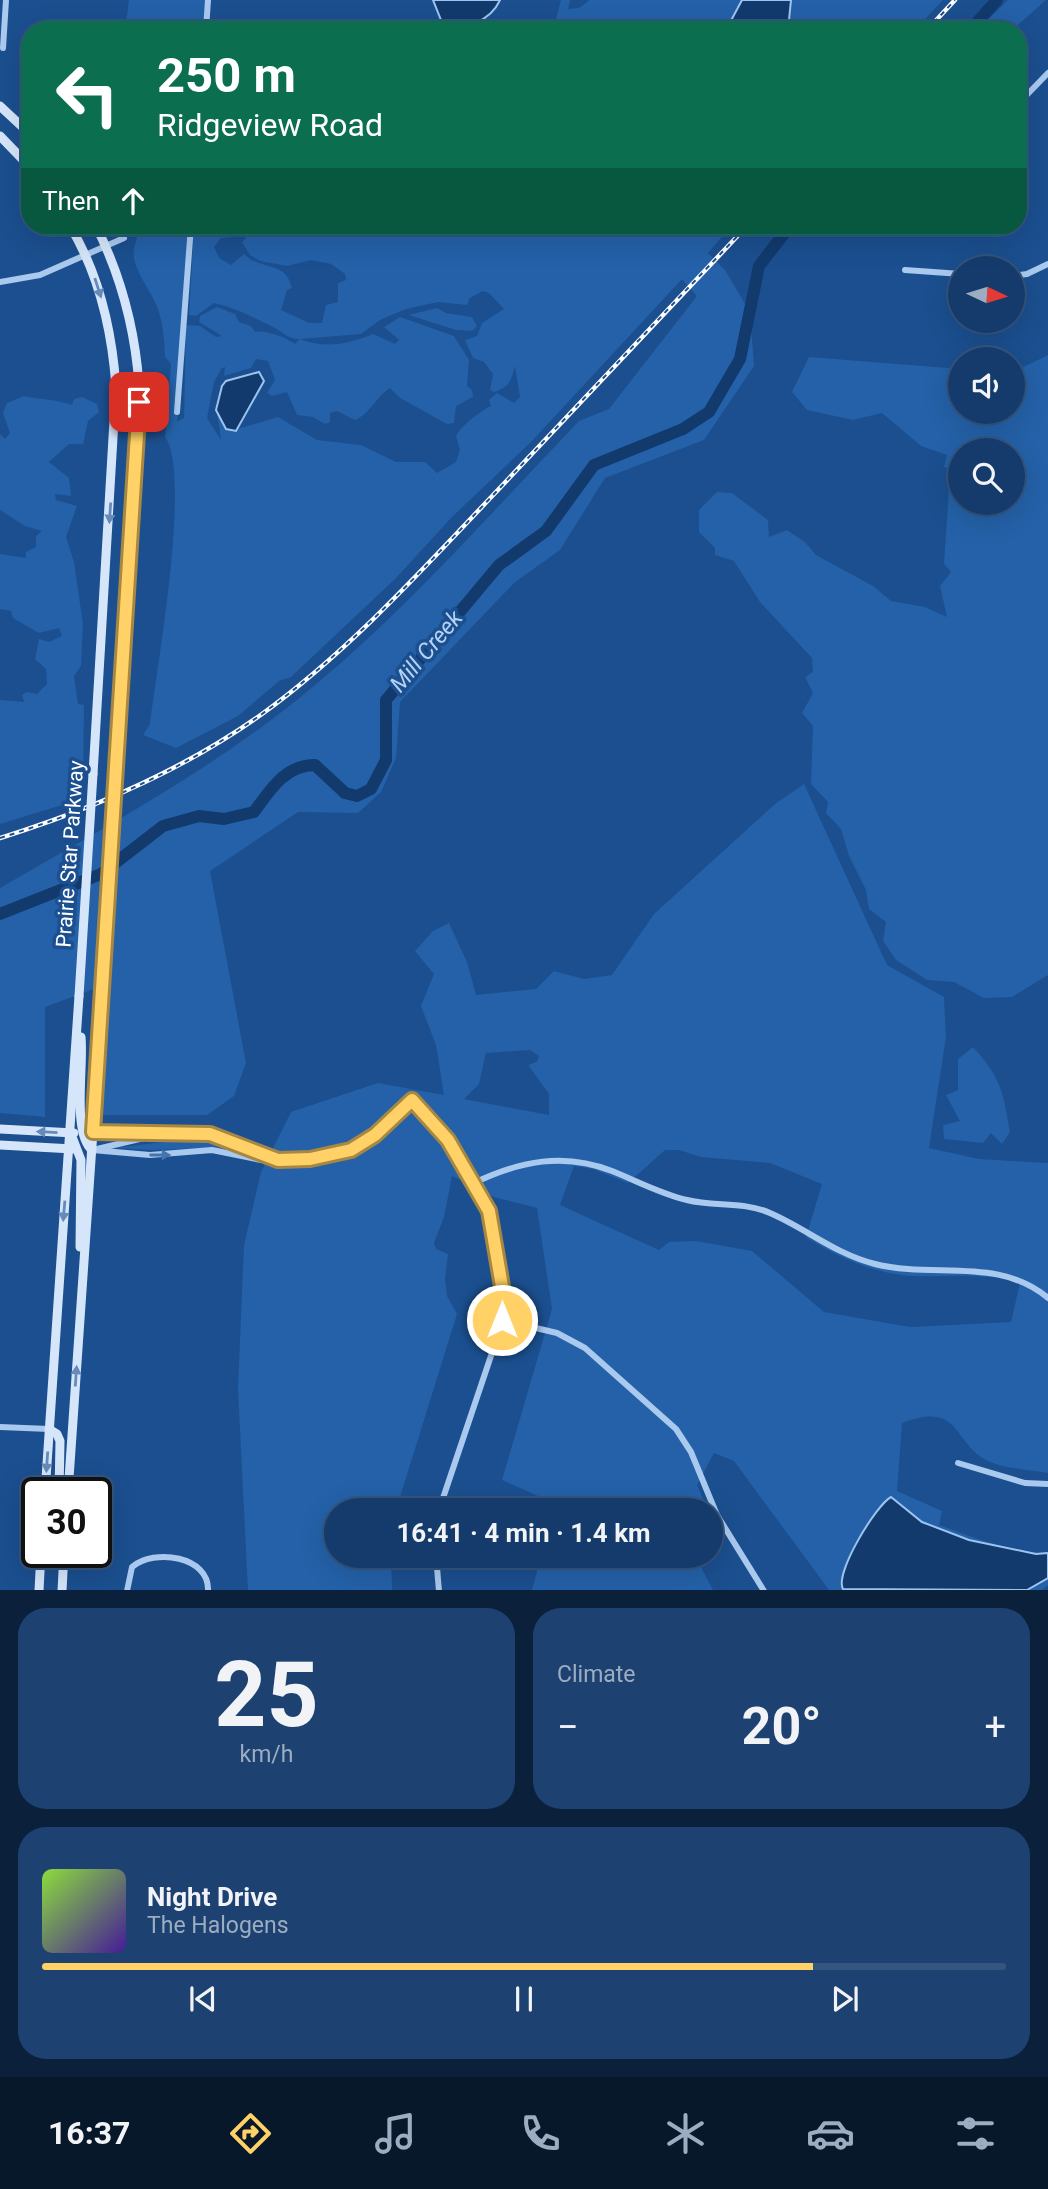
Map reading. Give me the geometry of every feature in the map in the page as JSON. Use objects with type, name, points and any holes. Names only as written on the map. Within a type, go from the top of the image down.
[{"type":"main road","points":[[0,106],[21,126]]},
{"type":"main road","points":[[0,136],[21,158]]},
{"type":"main road","name":"Prairie Star Parkway","points":[[46,1477],[67,1170],[76,1152],[70,1133],[117,406],[115,366],[107,319],[75,235]]},
{"type":"main road","name":"Prairie Star Parkway","points":[[69,1477],[118,764],[139,402],[129,317],[100,235]]},
{"type":"main road","points":[[0,1145],[76,1152],[92,1150],[81,1134],[83,1066],[77,1020]]},
{"type":"main road","points":[[0,1129],[81,1134],[93,1132]]},
{"type":"main road","points":[[76,1152],[78,1223],[83,1259]]},
{"type":"main road","points":[[49,1429],[60,1441],[59,1477]]},
{"type":"main road","points":[[39,1590],[40,1568]]},
{"type":"main road","points":[[62,1590],[63,1568]]},
{"type":"street","points":[[3,48],[6,0]]},
{"type":"street","points":[[207,21],[208,0]]},
{"type":"street","points":[[1027,95],[1048,73]]},
{"type":"street","points":[[177,412],[190,235]]},
{"type":"street","points":[[0,282],[31,278],[124,237]]},
{"type":"street","points":[[1026,274],[1048,264]]},
{"type":"street","points":[[905,270],[948,273]]},
{"type":"street","points":[[92,1150],[150,1155],[212,1150],[278,1160],[310,1159],[351,1150],[375,1135],[412,1100],[448,1140],[489,1211],[504,1298],[502,1320],[443,1498]]},
{"type":"street","points":[[93,1132],[210,1134],[278,1160]]},
{"type":"street","points":[[92,1150],[158,1135]]},
{"type":"street","points":[[474,1183],[531,1162],[566,1160],[587,1163],[686,1200],[759,1209],[831,1248],[870,1263],[921,1272],[997,1272],[1020,1279],[1048,1297]]},
{"type":"street","points":[[502,1320],[557,1333],[585,1348],[676,1429],[691,1452],[717,1515],[763,1590]]},
{"type":"street","points":[[0,1427],[49,1429]]},
{"type":"street","points":[[958,1463],[1025,1483],[1048,1484]]},
{"type":"street","points":[[127,1590],[128,1577],[138,1562],[149,1558],[184,1560],[203,1569],[208,1578],[208,1590]]},
{"type":"street","points":[[437,1568],[439,1590]]},
{"type":"shaded area","points":[[129,0],[206,0],[204,21],[126,21]]},
{"type":"shaded area","points":[[433,0],[500,0],[480,21],[441,21]]},
{"type":"shaded area","points":[[561,0],[570,0],[568,9],[579,8],[590,0],[943,0],[923,21],[555,21]]},
{"type":"shaded area","points":[[742,0],[791,0],[789,21],[731,21]]},
{"type":"shaded area","points":[[1008,0],[1046,0],[1022,21],[986,21]]},
{"type":"shaded area","points":[[137,235],[188,235],[177,422],[184,418],[186,325],[200,326],[216,337],[222,336],[199,322],[200,316],[217,307],[235,314],[239,322],[251,326],[255,332],[276,335],[295,344],[300,339],[214,303],[196,316],[189,315],[193,235],[233,235],[234,237],[221,238],[214,247],[219,258],[231,265],[244,254],[258,263],[279,269],[289,279],[292,288],[287,290],[281,310],[309,323],[322,323],[326,305],[338,302],[338,283],[346,280],[345,274],[331,264],[311,260],[287,266],[260,261],[250,255],[242,242],[246,238],[243,235],[723,235],[708,253],[725,270],[750,312],[754,366],[704,440],[605,478],[560,550],[514,583],[400,702],[396,758],[381,792],[358,813],[298,812],[210,871],[246,1063],[234,1096],[207,1115],[94,1115],[99,987],[45,1007],[45,1117],[0,1113],[0,888],[206,766],[313,687],[431,577],[579,421],[609,409],[697,296],[682,279],[532,441],[453,516],[395,579],[291,677],[279,681],[238,716],[176,748],[143,735],[150,724],[165,620],[175,490],[172,458],[165,437],[171,364],[165,357],[159,312],[139,274],[134,258]],"holes":[[[483,291],[489,293],[504,309],[482,323],[477,336],[465,340],[473,358],[484,362],[493,374],[490,390],[494,392],[507,385],[515,366],[520,397],[514,403],[497,393],[489,400],[491,406],[471,419],[456,436],[460,450],[456,462],[437,473],[425,462],[396,462],[361,445],[317,440],[278,417],[231,431],[226,429],[217,412],[221,440],[207,418],[214,382],[222,368],[225,367],[224,376],[251,368],[256,359],[268,361],[275,380],[267,393],[272,396],[287,392],[297,415],[313,417],[325,424],[330,422],[330,413],[337,411],[355,420],[365,414],[390,388],[400,398],[447,424],[454,423],[456,406],[473,397],[472,390],[467,386],[469,360],[454,336],[400,317],[384,327],[399,340],[395,344],[373,334],[337,344],[319,344],[300,339],[361,334],[380,320],[406,309],[438,302],[467,305],[470,298]]]},
{"type":"shaded area","points":[[437,308],[446,313],[472,317],[477,326],[472,331],[456,330],[409,315]]},
{"type":"shaded area","points":[[1048,355],[1048,975],[1012,997],[984,998],[954,982],[927,980],[896,960],[883,941],[886,922],[869,909],[866,890],[849,856],[841,829],[826,813],[828,802],[811,784],[813,726],[802,713],[813,693],[805,677],[813,672],[812,658],[760,602],[734,561],[715,555],[715,548],[699,532],[699,510],[717,492],[732,493],[768,520],[769,537],[787,530],[805,542],[816,555],[873,586],[891,601],[925,607],[947,617],[940,586],[951,572],[944,564],[948,504],[948,515],[1025,515],[1025,438],[948,438],[948,468],[944,467],[947,455],[921,446],[882,413],[853,420],[807,410],[792,392],[809,357],[948,368],[948,424],[1025,424],[1025,366]]},
{"type":"shaded area","points":[[259,372],[264,381],[236,431],[226,429],[216,410],[222,386],[226,381]]},
{"type":"shaded area","points":[[24,396],[72,405],[74,399],[82,397],[97,404],[99,412],[88,421],[83,444],[69,444],[49,462],[69,478],[71,496],[55,494],[56,500],[77,506],[66,537],[74,562],[83,624],[81,666],[74,676],[78,704],[84,705],[83,792],[62,805],[0,824],[0,700],[24,702],[22,695],[27,692],[37,694],[47,684],[46,669],[35,659],[39,639],[49,642],[62,636],[59,628],[39,633],[13,618],[11,611],[0,609],[0,554],[26,558],[26,552],[36,547],[36,536],[42,531],[25,526],[0,510],[0,434],[5,439],[10,433],[3,413],[7,403]]},
{"type":"shaded area","points":[[804,784],[887,965],[944,997],[946,1037],[929,1148],[979,1159],[1048,1163],[1048,1473],[993,1463],[970,1447],[947,1421],[937,1417],[922,1417],[902,1423],[897,1491],[942,1511],[939,1525],[1008,1548],[1048,1552],[1048,1585],[1042,1590],[829,1590],[734,1461],[714,1453],[697,1485],[703,1498],[543,1498],[502,1480],[552,1309],[537,1208],[494,1197],[452,1176],[444,1217],[434,1243],[436,1249],[448,1254],[445,1279],[447,1296],[457,1314],[400,1498],[324,1498],[324,1568],[391,1568],[392,1590],[248,1590],[238,1389],[244,1245],[261,1172],[291,1112],[378,1083],[444,1095],[436,1045],[421,1006],[434,974],[415,951],[433,931],[449,923],[467,962],[476,995],[536,989],[554,971],[584,979],[612,975],[654,914],[775,804]],"holes":[[[530,1050],[539,1056],[537,1062],[528,1065],[549,1094],[549,1115],[464,1099],[479,1084],[486,1053]],[[665,1150],[679,1150],[701,1157],[770,1163],[822,1184],[806,1237],[843,1258],[898,1275],[980,1276],[1020,1283],[1011,1322],[910,1327],[824,1312],[752,1251],[696,1241],[669,1242],[659,1250],[560,1205],[574,1166],[593,1169],[628,1183]]]},
{"type":"shaded area","points":[[973,1047],[990,1068],[1003,1095],[1010,1132],[1002,1144],[991,1133],[983,1143],[944,1139],[943,1125],[960,1121],[946,1095],[958,1090],[958,1059]]},
{"type":"shaded area","points":[[205,1137],[257,1157],[208,1148],[114,1148]]},
{"type":"shaded area","points":[[891,1497],[922,1522],[969,1540],[1036,1554],[1048,1553],[1048,1578],[1027,1590],[843,1589],[842,1581],[850,1555],[876,1513]]},
{"type":"shaded area","points":[[538,1568],[701,1568],[713,1590],[532,1590]]},
{"type":"waterway","name":"Mill Creek","points":[[978,21],[997,0]]},
{"type":"waterway","name":"Mill Creek","points":[[0,914],[101,874],[163,826],[199,816],[224,819],[254,812],[279,780],[295,769],[315,765],[345,793],[357,796],[371,789],[386,760],[386,700],[499,565],[546,531],[594,465],[683,429],[709,412],[740,359],[759,266],[783,235]]},
{"type":"railway","points":[[935,21],[955,0]]},
{"type":"railway","points":[[0,838],[103,801],[168,771],[232,735],[294,689],[355,636],[413,580],[739,235]]},
{"type":"route","points":[[139,402],[93,1132],[210,1134],[278,1160],[310,1159],[351,1150],[375,1135],[412,1100],[448,1140],[489,1211],[504,1298],[502,1320]]}]
